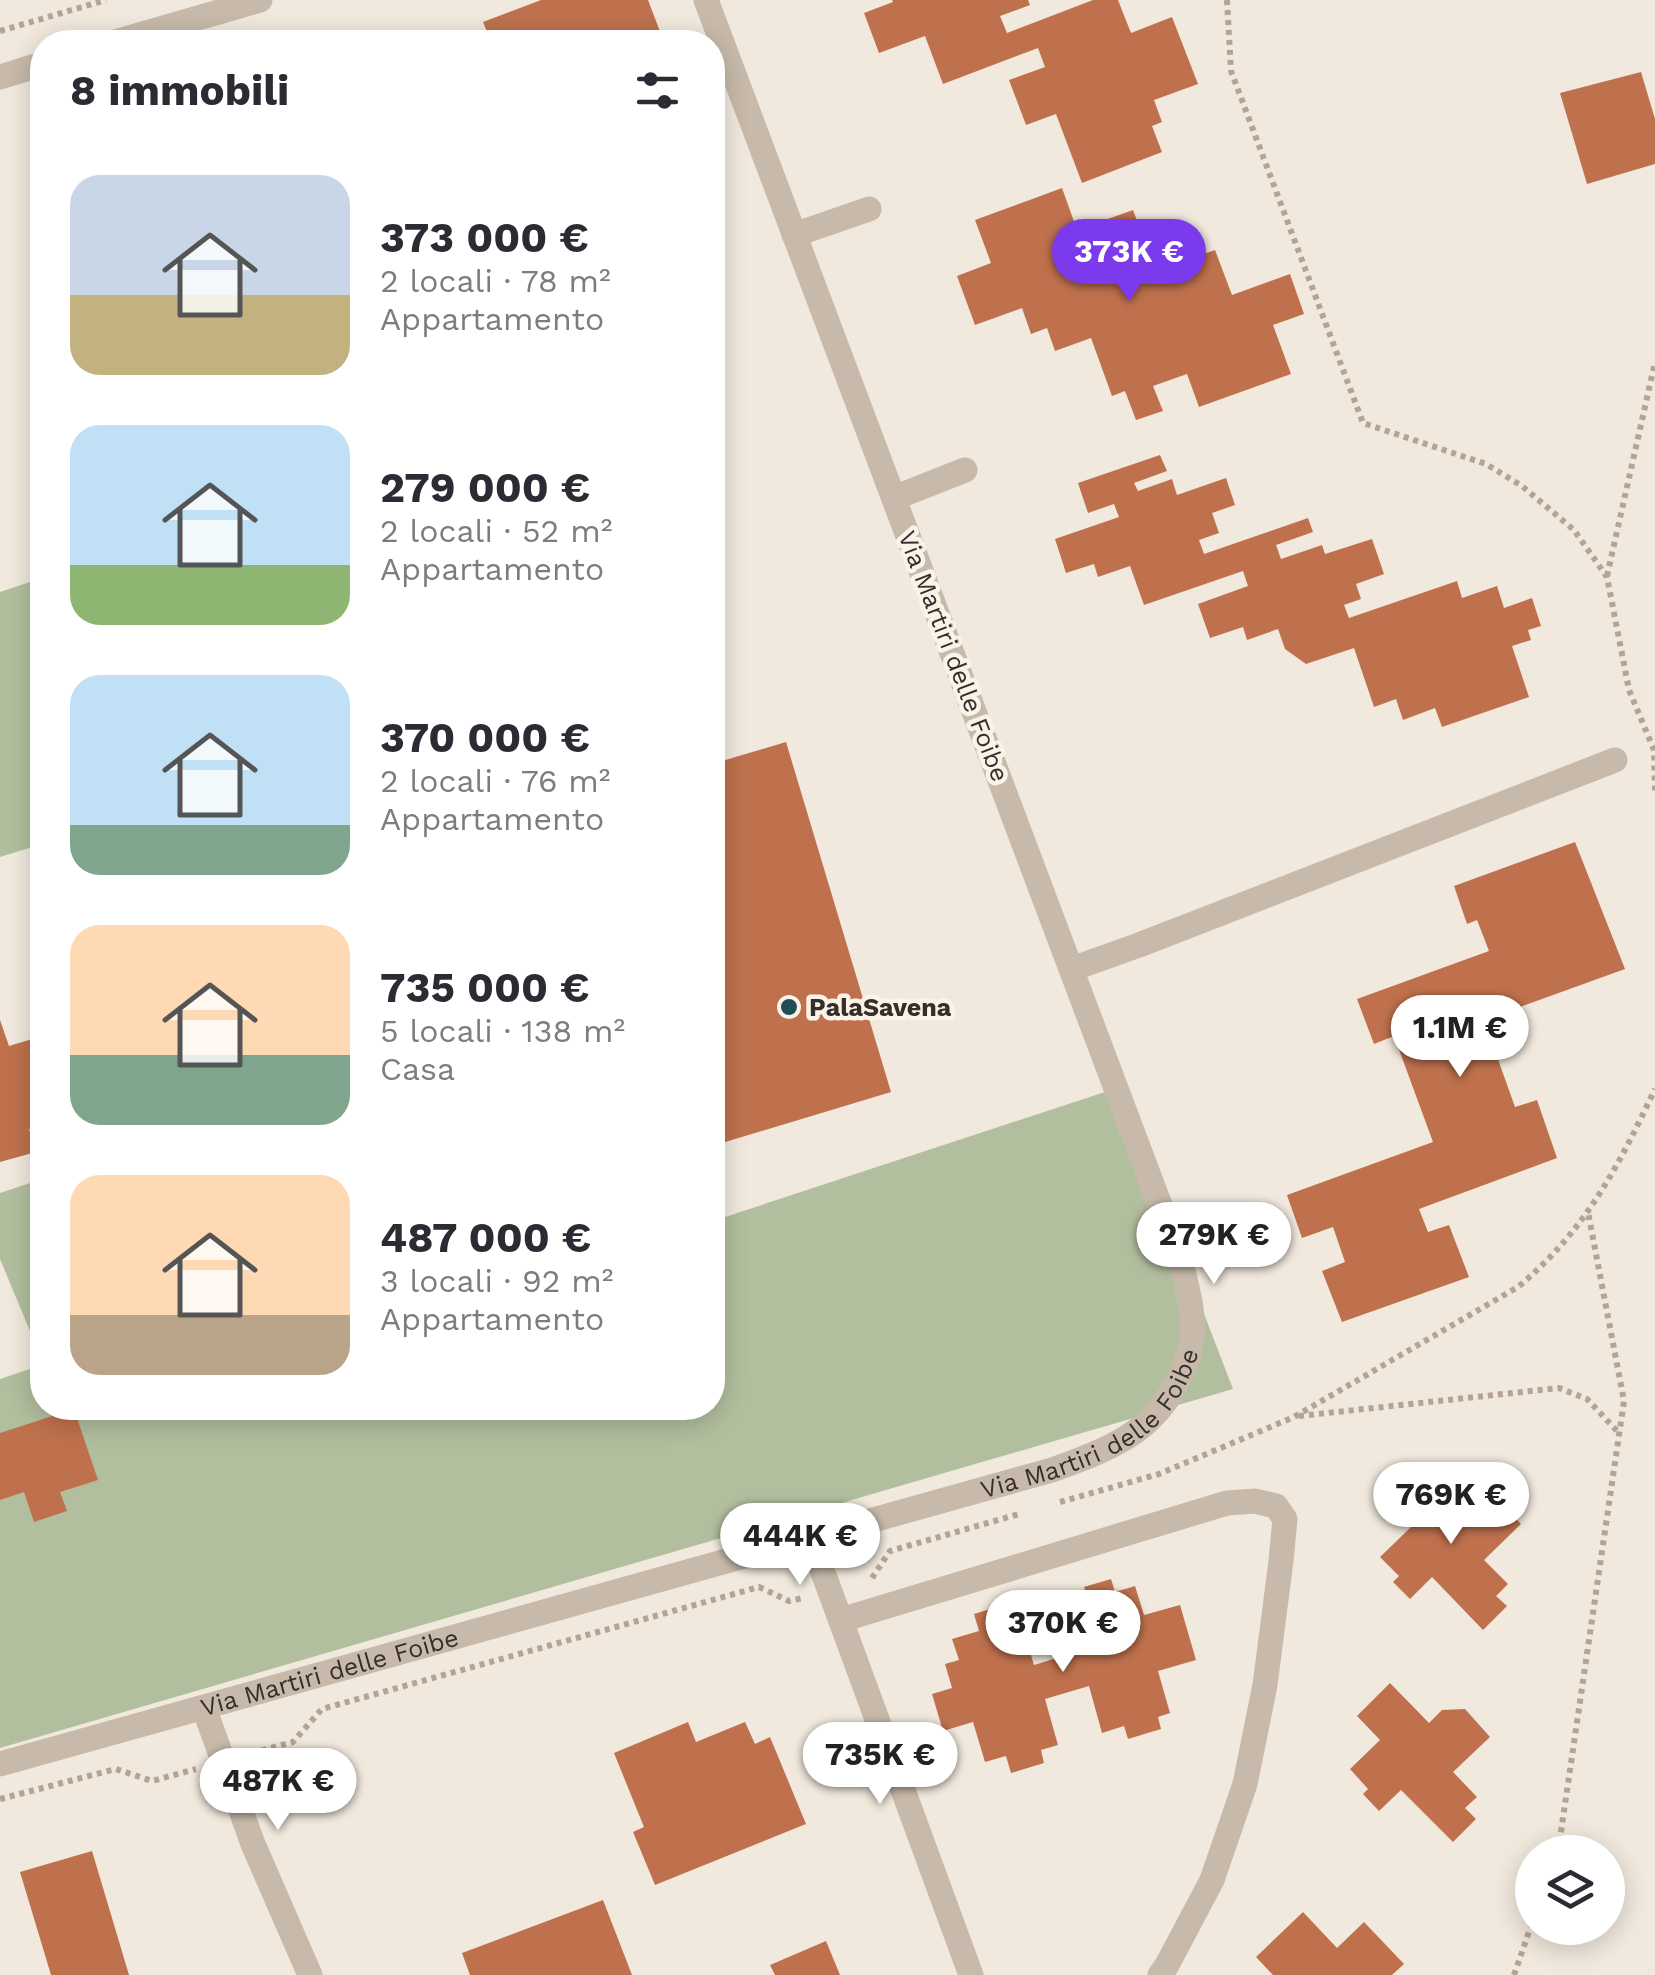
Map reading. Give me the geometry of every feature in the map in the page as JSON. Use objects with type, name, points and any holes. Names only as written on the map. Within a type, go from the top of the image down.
[{"type":"street","points":[[156,30],[260,0]]},
{"type":"street","name":"Via Martiri delle Foibe","points":[[706,0],[717,30]]},
{"type":"street","name":"Via Martiri delle Foibe","points":[[0,1764],[1052,1470],[1108,1450],[1150,1421],[1172,1395],[1192,1340],[1181,1261],[725,51]]},
{"type":"street","points":[[0,77],[30,68]]},
{"type":"street","points":[[794,236],[869,209]]},
{"type":"street","points":[[894,498],[965,470]]},
{"type":"street","points":[[1072,968],[1615,760]]},
{"type":"street","points":[[840,1620],[1226,1503],[1255,1501],[1276,1506],[1285,1519],[1281,1561],[1265,1685],[1244,1784],[1212,1880],[1160,1975]]},
{"type":"street","points":[[810,1537],[971,1975]]},
{"type":"street","points":[[204,1708],[253,1844],[310,1975]]},
{"type":"path","points":[[0,32],[106,0]]},
{"type":"path","points":[[1227,0],[1231,71],[1363,423],[1486,464],[1510,478],[1574,530],[1607,577]]},
{"type":"path","points":[[1655,362],[1607,577],[1628,690],[1654,750],[1655,791]]},
{"type":"path","points":[[1560,1835],[1624,1401],[1588,1212]]},
{"type":"path","points":[[1294,1416],[1559,1388],[1587,1399],[1619,1433]]},
{"type":"path","points":[[1514,1975],[1524,1945]]},
{"type":"green space","points":[[30,582],[30,848],[0,857],[0,592]]},
{"type":"green space","points":[[1117,1088],[1233,1389],[0,1748],[0,1379],[30,1369],[30,1420],[725,1420],[725,1217]]},
{"type":"green space","points":[[30,1183],[30,1331],[0,1259],[0,1193]]},
{"type":"building","points":[[541,0],[648,0],[659,30],[486,30],[483,22]]},
{"type":"building","points":[[892,0],[1028,0],[1030,5],[1000,16],[1007,33],[1093,0],[1118,0],[1131,33],[1172,17],[1198,84],[1154,100],[1162,122],[1152,126],[1162,152],[1082,183],[1056,114],[1026,125],[1009,80],[1045,67],[1038,48],[943,84],[925,36],[879,53],[864,13]]},
{"type":"building","points":[[1641,72],[1655,119],[1655,164],[1587,184],[1560,93]]},
{"type":"building","points":[[1062,188],[1077,230],[1133,210],[1149,252],[1121,262],[1128,281],[1215,250],[1232,295],[1290,274],[1304,314],[1273,325],[1291,374],[1199,407],[1187,374],[1153,386],[1163,411],[1136,420],[1125,391],[1112,396],[1091,338],[1055,351],[1047,328],[1031,334],[1022,308],[975,325],[957,276],[991,263],[975,220]]},
{"type":"building","points":[[1160,455],[1167,471],[1134,483],[1138,491],[1172,479],[1177,495],[1226,478],[1235,505],[1212,513],[1219,533],[1199,540],[1204,554],[1308,518],[1313,532],[1276,545],[1281,559],[1322,545],[1325,554],[1372,539],[1384,574],[1356,584],[1361,599],[1344,605],[1349,618],[1457,581],[1462,598],[1497,586],[1504,608],[1532,598],[1541,626],[1528,630],[1531,640],[1512,646],[1529,697],[1442,727],[1435,708],[1403,720],[1396,699],[1374,707],[1354,648],[1306,664],[1285,649],[1278,629],[1247,640],[1243,627],[1210,638],[1198,604],[1248,586],[1243,571],[1144,605],[1130,566],[1098,577],[1094,564],[1066,573],[1055,539],[1119,517],[1114,504],[1088,513],[1078,483]]},
{"type":"building","name":"PalaSavena","points":[[786,742],[891,1092],[725,1142],[725,760]]},
{"type":"building","points":[[1575,842],[1625,969],[1484,1020],[1515,1107],[1537,1100],[1557,1158],[1419,1209],[1428,1232],[1449,1225],[1469,1277],[1342,1322],[1322,1271],[1345,1262],[1333,1227],[1302,1238],[1287,1195],[1433,1142],[1394,1036],[1374,1044],[1357,999],[1489,951],[1477,920],[1467,924],[1454,886]]},
{"type":"building","points":[[0,1020],[9,1046],[30,1040],[30,1154],[0,1162]]},
{"type":"building","points":[[40,1420],[78,1420],[98,1480],[60,1492],[67,1511],[34,1522],[24,1492],[0,1500],[0,1433]]},
{"type":"building","points":[[1421,1471],[1460,1510],[1473,1497],[1495,1497],[1521,1524],[1484,1560],[1508,1584],[1496,1596],[1507,1606],[1483,1630],[1432,1577],[1410,1599],[1393,1582],[1399,1576],[1380,1557],[1411,1527],[1388,1504]]},
{"type":"building","points":[[1111,1579],[1115,1592],[1135,1586],[1144,1615],[1180,1605],[1196,1660],[1158,1671],[1170,1713],[1158,1717],[1161,1729],[1128,1739],[1124,1726],[1102,1733],[1089,1686],[1045,1699],[1058,1745],[1041,1750],[1044,1763],[1011,1773],[1006,1756],[985,1762],[973,1722],[943,1731],[932,1694],[952,1688],[945,1664],[959,1660],[952,1639],[979,1631],[974,1614],[1003,1605],[1009,1625],[1021,1622],[1034,1665],[1080,1651],[1068,1610],[1089,1603],[1084,1587]]},
{"type":"building","points":[[1390,1683],[1429,1723],[1442,1710],[1465,1709],[1490,1737],[1453,1772],[1477,1797],[1465,1808],[1476,1819],[1453,1842],[1401,1790],[1379,1811],[1363,1794],[1368,1789],[1350,1769],[1380,1740],[1357,1716]]},
{"type":"building","points":[[688,1722],[696,1742],[745,1722],[755,1744],[770,1737],[806,1824],[655,1885],[633,1832],[644,1827],[614,1753]]},
{"type":"building","points":[[92,1851],[129,1975],[51,1975],[20,1872]]},
{"type":"building","points":[[603,1900],[632,1975],[470,1975],[462,1953]]},
{"type":"building","points":[[1303,1912],[1337,1948],[1364,1922],[1404,1964],[1392,1975],[1273,1975],[1256,1957]]},
{"type":"building","points":[[826,1941],[840,1975],[775,1975],[770,1965]]},
{"type":"place","name":"PalaSavena","points":[[789,1007]]}]
